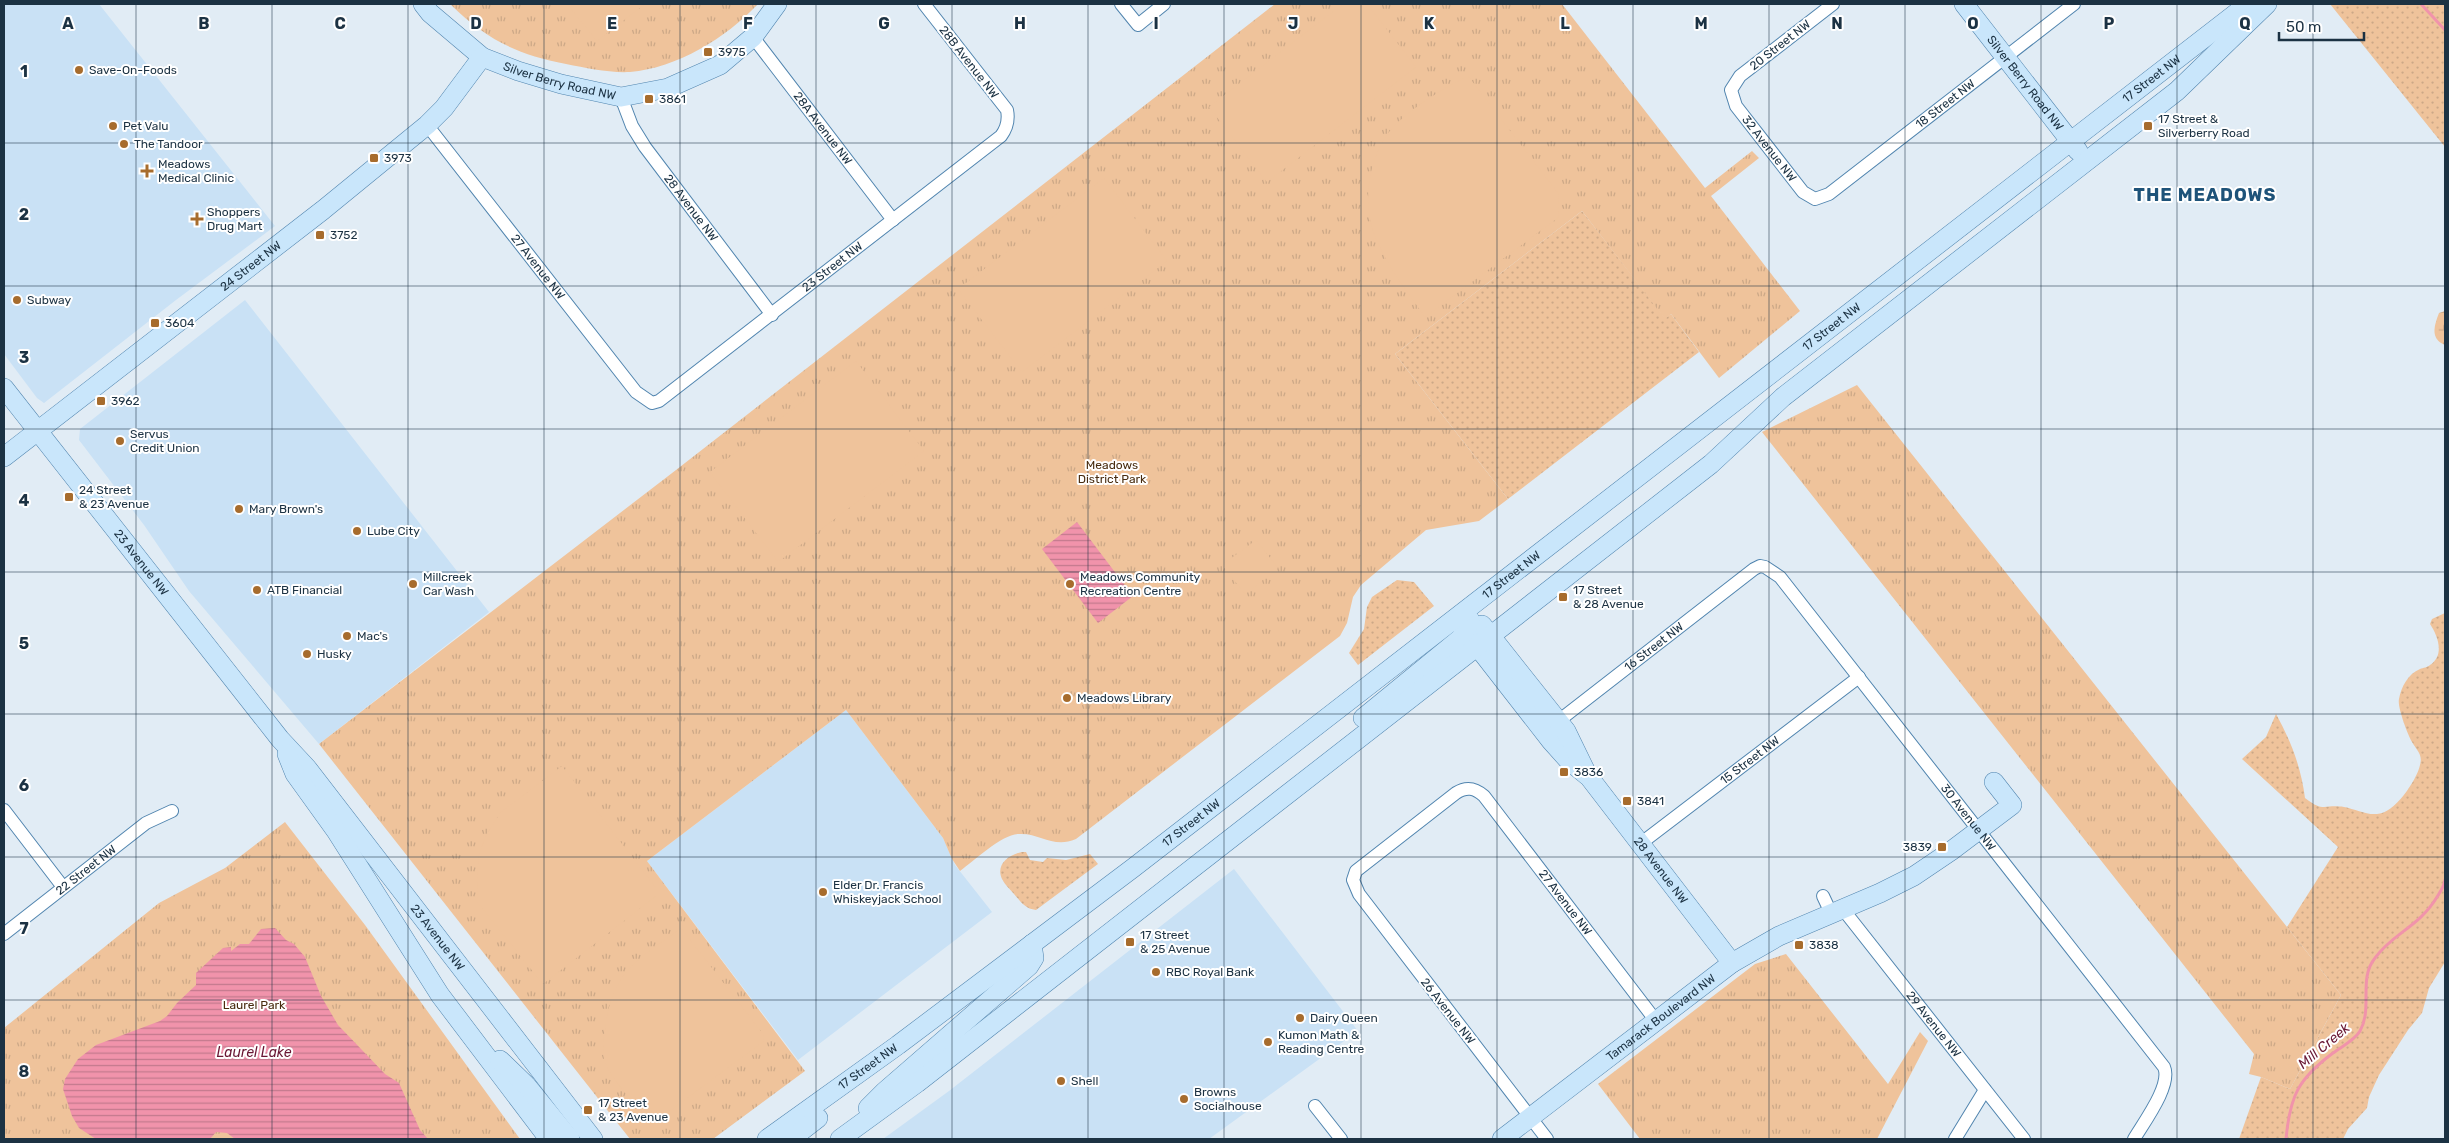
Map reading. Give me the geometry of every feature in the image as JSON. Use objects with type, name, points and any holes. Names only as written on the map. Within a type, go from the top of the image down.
[{"type":"main road","name":"Silver Berry Road NW","points":[[423,4],[430,13],[482,57],[518,71],[561,84],[621,97],[668,88],[720,65],[753,37],[777,4]]},
{"type":"main road","name":"Silver Berry Road NW","points":[[1964,4],[2086,162]]},
{"type":"main road","name":"17 Street NW","points":[[1472,628],[2070,142],[2248,4]]},
{"type":"main road","name":"17 Street NW","points":[[767,1139],[882,1057],[1032,944],[1472,628],[1711,464],[1783,397],[2176,91],[2267,4]]},
{"type":"main road","name":"24 Street NW","points":[[4,457],[323,210],[427,125],[444,108],[482,57]]},
{"type":"main road","name":"23 Avenue NW","points":[[4,388],[280,738],[307,768],[586,1137]]},
{"type":"main road","name":"28 Avenue NW","points":[[1472,628],[1551,726],[1577,751],[1589,777],[1732,963]]},
{"type":"main road","points":[[843,1137],[918,1083],[1315,771],[1335,742],[1472,628]]},
{"type":"main road","name":"23 Avenue NW","points":[[280,738],[295,774],[336,830],[453,1014],[550,1139]]},
{"type":"main road","name":"Tamarack Boulevard NW","points":[[1502,1139],[1732,963],[1832,906],[1914,876],[1979,830],[2012,805],[1994,782]]},
{"type":"main road","points":[[843,1137],[884,1092],[1032,962],[1035,955],[1032,944]]},
{"type":"main road","points":[[453,1014],[526,1085],[586,1137]]},
{"type":"main road","points":[[791,1139],[842,1098],[882,1057]]},
{"type":"street","name":"28B Avenue NW","points":[[924,4],[1007,110],[1008,123]]},
{"type":"street","points":[[1122,4],[1138,25],[1164,4]]},
{"type":"street","name":"20 Street NW","points":[[1731,90],[1733,84],[1740,76],[1833,4]]},
{"type":"street","name":"18 Street NW","points":[[1816,199],[1829,194],[2074,4]]},
{"type":"street","name":"28A Avenue NW","points":[[753,37],[893,220]]},
{"type":"street","name":"32 Avenue NW","points":[[1731,90],[1736,106],[1803,192],[1816,199]]},
{"type":"street","name":"28 Avenue NW","points":[[621,97],[632,126],[645,147],[772,315]]},
{"type":"street","name":"23 Street NW","points":[[652,404],[659,401],[772,315],[1001,136],[1008,123]]},
{"type":"street","name":"27 Avenue NW","points":[[427,125],[636,392],[652,404]]},
{"type":"street","name":"30 Avenue NW","points":[[1765,567],[1780,577],[2160,1061],[2166,1072],[2162,1090],[2134,1139]]},
{"type":"street","name":"16 Street NW","points":[[1551,726],[1754,569],[1765,567]]},
{"type":"street","name":"15 Street NW","points":[[1640,844],[1859,677]]},
{"type":"street","name":"27 Avenue NW","points":[[1353,880],[1356,871],[1456,793],[1472,788],[1484,796],[1656,1021]]},
{"type":"street","points":[[4,810],[63,887]]},
{"type":"street","name":"22 Street NW","points":[[4,934],[146,823],[172,811]]},
{"type":"street","name":"26 Avenue NW","points":[[1353,880],[1359,894],[1547,1139]]},
{"type":"street","name":"29 Avenue NW","points":[[1832,906],[2024,1139]]},
{"type":"street","points":[[1955,1139],[1985,1090]]},
{"type":"street","points":[[1315,1106],[1342,1139]]},
{"type":"shaded area","points":[[4,4],[99,4],[275,226],[44,403],[37,398],[4,354]]},
{"type":"shaded area","points":[[245,300],[489,612],[319,744],[189,591],[144,525],[79,440],[80,429]]},
{"type":"shaded area","name":"Elder Dr. Francis Whiskeyjack School","points":[[846,710],[943,838],[955,865],[992,912],[798,1060],[647,861]]},
{"type":"shaded area","points":[[1234,869],[1358,1031],[1209,1139],[883,1139],[949,1091]]},
{"type":"green space","points":[[450,4],[758,4],[745,17],[716,39],[683,58],[648,69],[614,72],[548,60],[517,50],[490,36]]},
{"type":"green space","points":[[567,4],[645,4],[597,41]]},
{"type":"green space","name":"Meadows District Park","points":[[1275,4],[1562,4],[1705,188],[1752,151],[1759,158],[1711,196],[1800,311],[1719,378],[1671,314],[1665,319],[1582,211],[1395,354],[1508,499],[1479,521],[1426,530],[1361,585],[1353,597],[1347,623],[1340,636],[1076,839],[1068,842],[1054,842],[1027,834],[1012,835],[988,849],[960,871],[952,859],[943,838],[846,710],[647,861],[805,1071],[713,1139],[630,1139],[319,744],[676,470]]},
{"type":"green space","points":[[1343,4],[1367,4],[1416,67],[1267,182],[1209,107]]},
{"type":"green space","points":[[2330,4],[2445,4],[2445,147]]},
{"type":"green space","points":[[1468,76],[1558,193],[1559,217],[1425,317],[1391,268],[1375,236],[1369,208],[1370,178],[1379,149],[1395,125],[1430,98]]},
{"type":"green space","points":[[1104,178],[1167,261],[1022,372],[958,289]]},
{"type":"green space","points":[[1582,211],[1665,318],[1671,314],[1699,352],[1508,499],[1395,354]]},
{"type":"green space","points":[[2445,311],[2445,345],[2437,339],[2434,332],[2439,313]]},
{"type":"green space","points":[[856,361],[924,451],[778,562],[710,472]]},
{"type":"green space","points":[[1857,385],[2341,995],[2290,1089],[2249,1074],[2254,1054],[1762,432]]},
{"type":"green space","points":[[1256,540],[1278,568],[1245,594],[1222,565]]},
{"type":"green space","points":[[1397,580],[1414,582],[1434,606],[1358,665],[1349,653],[1364,629],[1367,607],[1372,597]]},
{"type":"green space","points":[[2445,613],[2445,962],[2429,988],[2422,1013],[2408,1030],[2379,1075],[2369,1097],[2367,1108],[2348,1129],[2343,1139],[2239,1139],[2261,1077],[2290,1089],[2341,995],[2287,927],[2338,847],[2242,759],[2266,737],[2276,714],[2295,754],[2305,798],[2320,807],[2337,806],[2369,814],[2384,813],[2404,795],[2418,771],[2421,761],[2420,755],[2410,738],[2401,714],[2400,694],[2406,681],[2412,674],[2435,661],[2439,645],[2430,624],[2432,619]]},
{"type":"green space","points":[[562,766],[656,888],[656,896],[543,984],[478,903],[477,877],[479,855],[486,835],[501,812]]},
{"type":"green space","name":"Laurel Park","points":[[285,822],[365,925],[520,1139],[4,1139],[4,1028],[159,903],[225,868]]},
{"type":"green space","points":[[1026,852],[1030,860],[1043,862],[1047,858],[1066,860],[1090,854],[1098,864],[1036,910],[1026,907],[1021,902],[1000,874],[1002,864],[1009,857]]},
{"type":"green space","points":[[681,928],[763,1034],[764,1041],[652,1124],[622,1089],[607,1067],[603,1054],[604,1035],[608,1010],[621,980],[639,959]]},
{"type":"green space","points":[[1786,954],[1888,1084],[1920,1032],[1928,1041],[1877,1139],[1640,1139],[1598,1084],[1755,964]]},
{"type":"water","points":[[1077,522],[1133,596],[1098,623],[1042,549]]},
{"type":"water","name":"Laurel Lake","points":[[275,928],[286,940],[294,944],[305,957],[321,996],[338,1025],[385,1074],[399,1083],[420,1130],[428,1139],[235,1139],[227,1133],[216,1132],[210,1139],[96,1139],[79,1128],[72,1116],[63,1089],[65,1079],[78,1059],[96,1045],[160,1021],[196,985],[196,973],[223,948],[231,947],[231,951],[240,944],[249,944],[261,929]]},
{"type":"waterway","name":"Mill Creek","points":[[2421,4],[2445,30]]},
{"type":"waterway","name":"Mill Creek","points":[[2286,1139],[2293,1100],[2304,1080],[2321,1062],[2360,1031],[2364,1022],[2366,984],[2370,966],[2382,949],[2414,923],[2430,907],[2442,889],[2445,880]]},
{"type":"place","name":"3975","points":[[708,52]]},
{"type":"place","name":"Save-On-Foods","points":[[79,70]]},
{"type":"place","name":"3861","points":[[649,99]]},
{"type":"place","name":"Pet Valu","points":[[113,126]]},
{"type":"place","name":"17 Street & Silverberry Road","points":[[2148,126]]},
{"type":"place","name":"The Tandoor","points":[[124,144]]},
{"type":"place","name":"3973","points":[[374,158]]},
{"type":"place","name":"Meadows Medical Clinic","points":[[147,171]]},
{"type":"place","name":"Shoppers Drug Mart","points":[[197,219]]},
{"type":"place","name":"3752","points":[[320,235]]},
{"type":"place","name":"Subway","points":[[17,300]]},
{"type":"place","name":"3604","points":[[155,323]]},
{"type":"place","name":"3962","points":[[101,401]]},
{"type":"place","name":"Servus Credit Union","points":[[120,441]]},
{"type":"place","name":"24 Street & 23 Avenue","points":[[69,497]]},
{"type":"place","name":"Mary Brown's","points":[[239,509]]},
{"type":"place","name":"Lube City","points":[[357,531]]},
{"type":"place","name":"Millcreek Car Wash","points":[[413,584]]},
{"type":"place","name":"Meadows Community Recreation Centre","points":[[1070,584]]},
{"type":"place","name":"ATB Financial","points":[[257,590]]},
{"type":"place","name":"17 Street & 28 Avenue","points":[[1563,597]]},
{"type":"place","name":"Mac's","points":[[347,636]]},
{"type":"place","name":"Husky","points":[[307,654]]},
{"type":"place","name":"Meadows Library","points":[[1067,698]]},
{"type":"place","name":"3836","points":[[1564,772]]},
{"type":"place","name":"3841","points":[[1627,801]]},
{"type":"place","name":"3839","points":[[1942,847]]},
{"type":"place","name":"Elder Dr. Francis Whiskeyjack School","points":[[823,892]]},
{"type":"place","name":"17 Street & 25 Avenue","points":[[1130,942]]},
{"type":"place","name":"3838","points":[[1799,945]]},
{"type":"place","name":"RBC Royal Bank","points":[[1156,972]]},
{"type":"place","name":"Dairy Queen","points":[[1300,1018]]},
{"type":"place","name":"Kumon Math & Reading Centre","points":[[1268,1042]]},
{"type":"place","name":"Shell","points":[[1061,1081]]},
{"type":"place","name":"Browns Socialhouse","points":[[1184,1099]]},
{"type":"place","name":"17 Street & 23 Avenue","points":[[588,1110]]},
{"type":"district","name":"THE MEADOWS","points":[[2205,195]]}]
